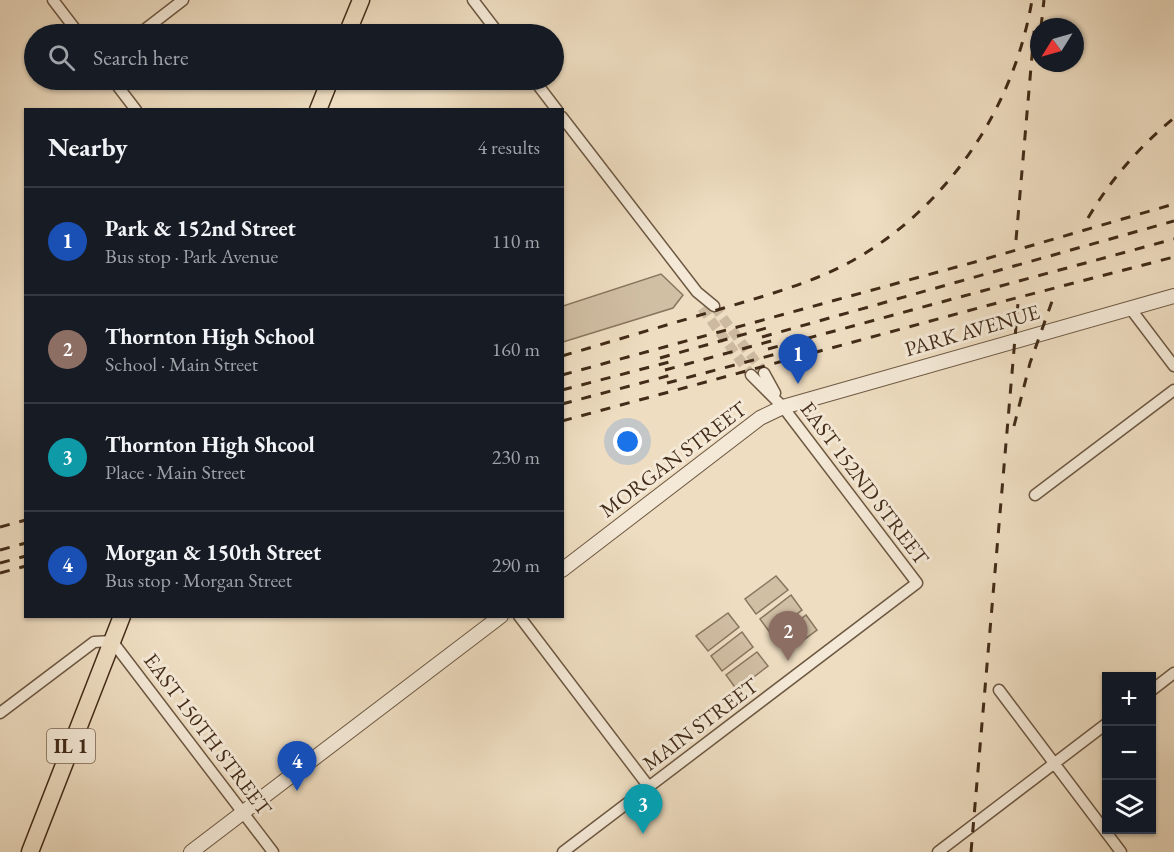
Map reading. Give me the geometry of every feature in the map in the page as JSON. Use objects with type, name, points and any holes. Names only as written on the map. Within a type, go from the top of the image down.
[{"type":"main road","points":[[351,24],[361,0]]},
{"type":"main road","points":[[319,108],[326,90]]},
{"type":"main road","name":"IL 1","points":[[30,852],[121,618]]},
{"type":"street","points":[[53,0],[71,24]]},
{"type":"street","points":[[152,24],[183,0]]},
{"type":"street","points":[[472,0],[491,24]]},
{"type":"street","points":[[121,90],[134,108]]},
{"type":"street","points":[[542,90],[555,108]]},
{"type":"street","points":[[564,120],[697,292],[714,306]]},
{"type":"street","points":[[697,292],[702,308]]},
{"type":"street","name":"PARK AVENUE","points":[[783,407],[1174,297]]},
{"type":"street","points":[[1130,308],[1174,366]]},
{"type":"street","name":"EAST 152ND STREET","points":[[764,373],[783,407]]},
{"type":"street","name":"EAST 152ND STREET","points":[[752,375],[783,407],[917,582]]},
{"type":"street","points":[[1035,495],[1174,390]]},
{"type":"street","name":"MORGAN STREET","points":[[564,568],[760,418],[783,407]]},
{"type":"street","name":"MAIN STREET","points":[[563,852],[917,582]]},
{"type":"street","points":[[191,852],[498,618]]},
{"type":"street","points":[[521,618],[649,787]]},
{"type":"street","points":[[0,713],[94,642],[112,641]]},
{"type":"street","name":"EAST 150TH STREET","points":[[112,641],[273,852]]},
{"type":"street","points":[[1156,687],[1174,673]]},
{"type":"street","points":[[999,690],[1121,852]]},
{"type":"street","points":[[938,852],[1104,726]]},
{"type":"shaded area","points":[[661,274],[683,295],[673,308],[564,342],[564,306]]},
{"type":"shaded area","points":[[776,576],[788,590],[756,614],[745,599]]},
{"type":"shaded area","points":[[791,595],[802,610],[771,634],[760,619]]},
{"type":"shaded area","points":[[728,613],[739,627],[708,651],[696,636]]},
{"type":"shaded area","points":[[806,615],[817,630],[786,653],[775,639]]},
{"type":"shaded area","points":[[742,632],[753,647],[722,671],[711,656]]},
{"type":"shaded area","points":[[757,652],[768,666],[737,690],[726,675]]},
{"type":"tunnel","points":[[714,306],[764,373]]},
{"type":"tunnel","points":[[702,308],[751,375]]},
{"type":"railway","points":[[564,355],[805,282],[837,269],[887,239],[918,213],[971,151],[1010,79],[1023,40],[1032,0]]},
{"type":"railway","points":[[1042,18],[1044,0]]},
{"type":"railway","points":[[1016,240],[1031,72]]},
{"type":"railway","points":[[1088,218],[1106,190],[1127,164],[1174,118]]},
{"type":"railway","points":[[564,374],[982,260],[1174,204]]},
{"type":"railway","points":[[762,337],[1174,221]]},
{"type":"railway","points":[[768,349],[1174,239]]},
{"type":"railway","points":[[564,420],[1174,257]]},
{"type":"railway","points":[[1014,426],[1030,363],[1055,293]]},
{"type":"railway","points":[[971,852],[1018,303]]},
{"type":"railway","points":[[660,358],[770,327]]},
{"type":"railway","points":[[665,370],[775,340]]},
{"type":"railway","points":[[667,383],[780,353]]},
{"type":"railway","points":[[564,389],[673,361]]},
{"type":"railway","points":[[564,403],[675,374]]},
{"type":"railway","points":[[0,527],[24,521]]},
{"type":"railway","points":[[0,550],[24,544]]},
{"type":"railway","points":[[0,563],[24,557]]},
{"type":"railway","points":[[0,573],[24,567]]},
{"type":"place","name":"Park & 152nd Street","points":[[798,384]]},
{"type":"place","name":"Thornton High School","points":[[788,661]]},
{"type":"place","name":"Morgan & 150th Street","points":[[297,791]]},
{"type":"place","name":"Thornton High Shcool","points":[[643,834]]}]
